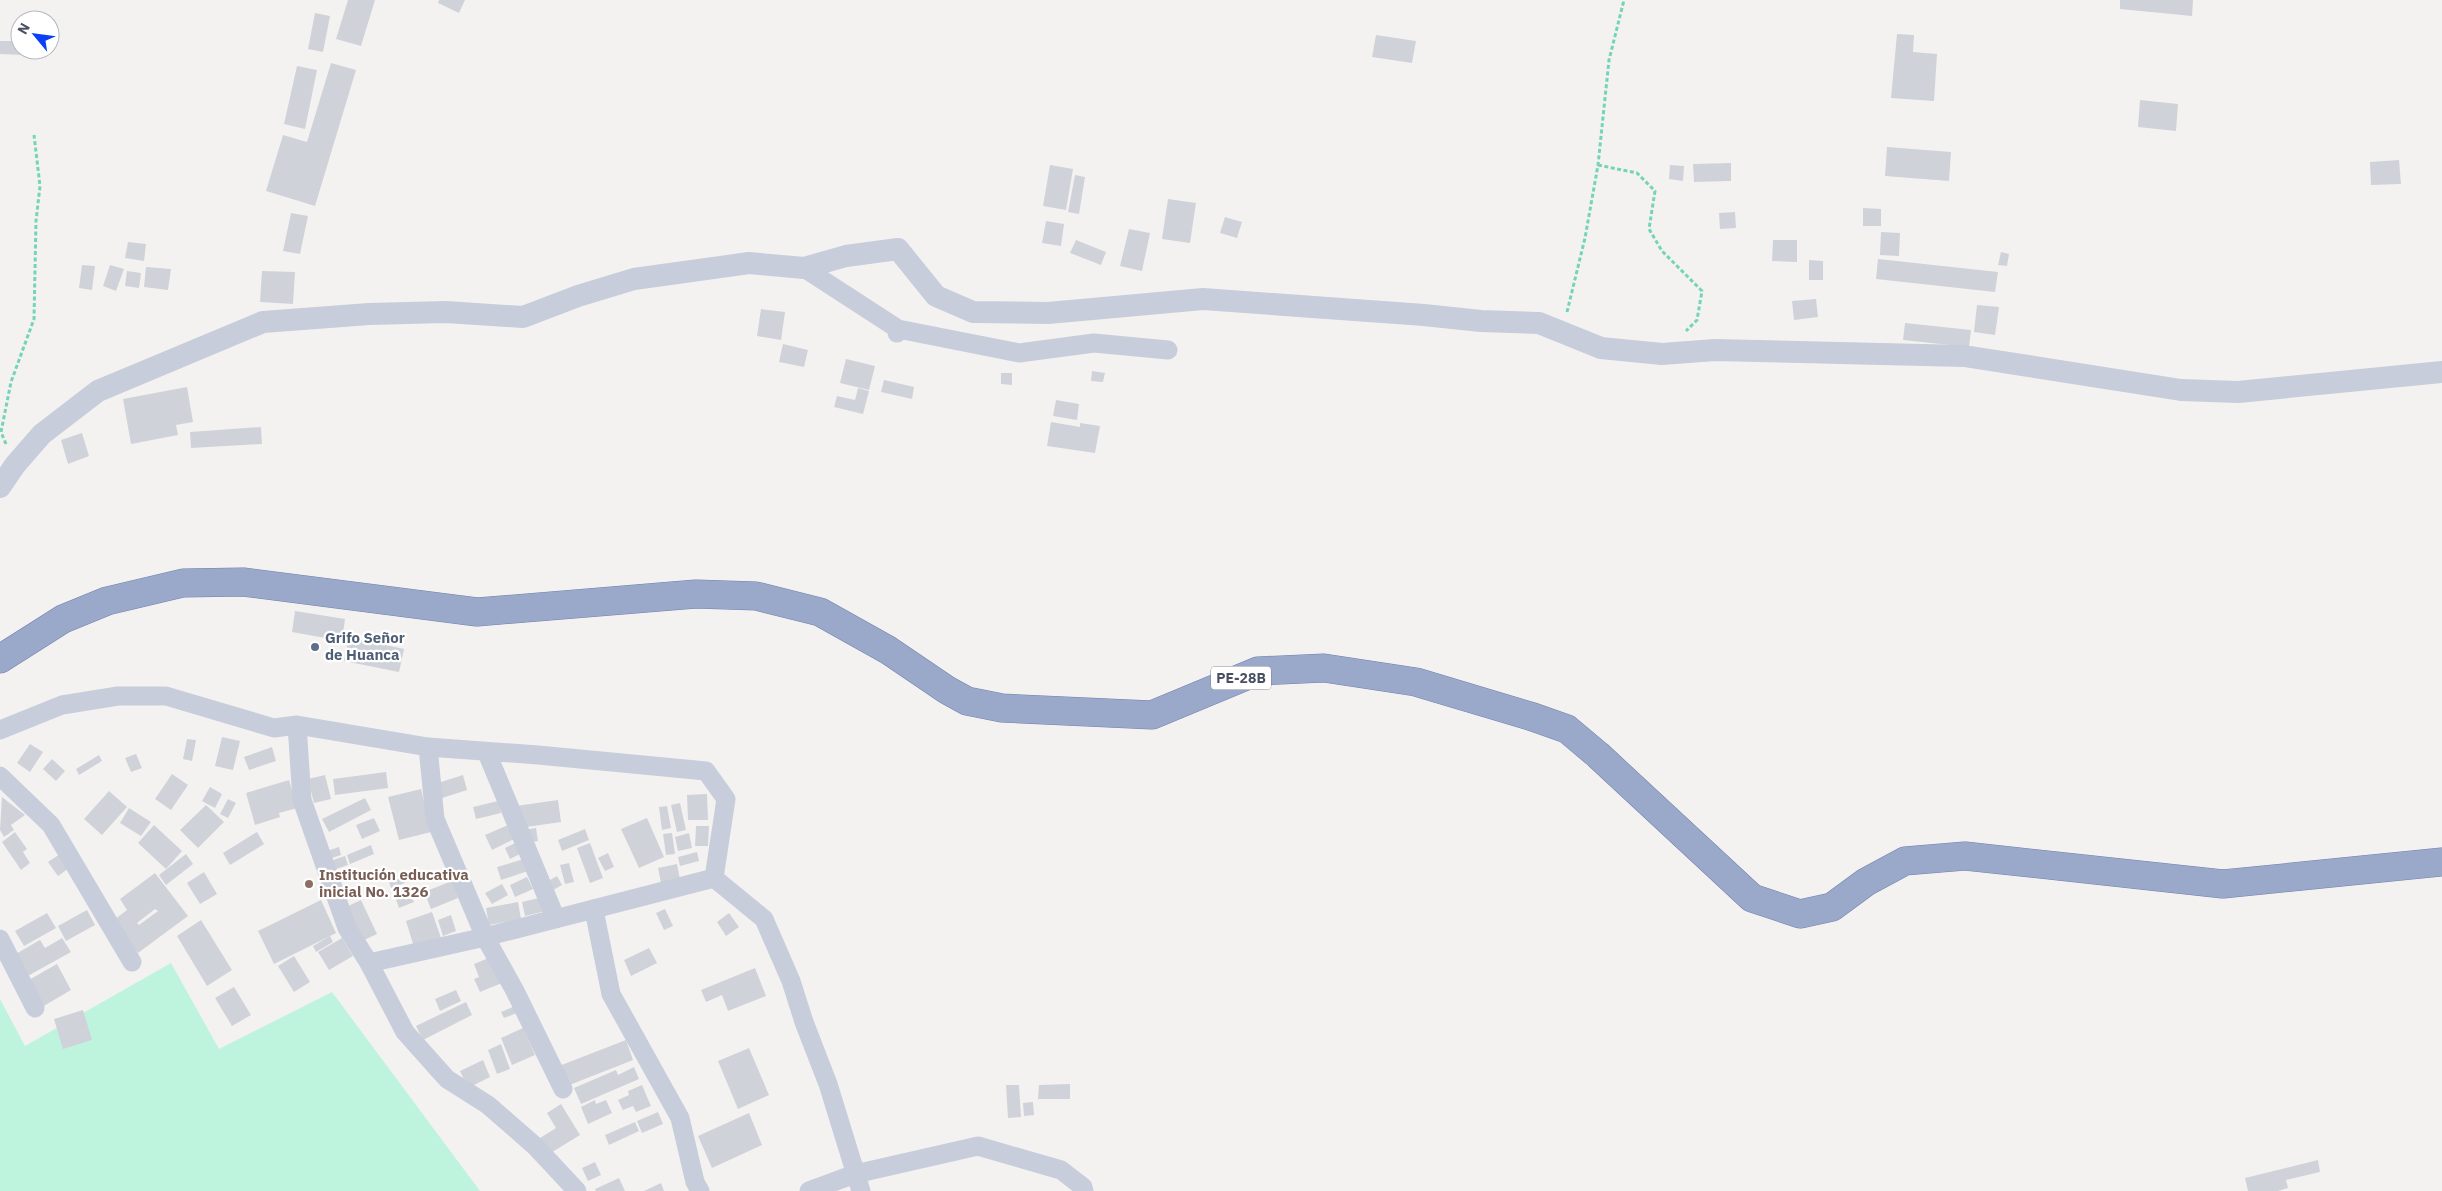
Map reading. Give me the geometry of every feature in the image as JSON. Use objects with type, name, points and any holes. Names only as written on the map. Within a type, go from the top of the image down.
[{"type":"highway","name":"PE-28B","points":[[0,659],[63,619],[108,601],[183,583],[243,582],[477,612],[696,594],[756,596],[820,612],[888,650],[946,690],[968,700],[1002,708],[1152,715],[1258,671],[1324,668],[1416,682],[1524,714],[1567,729],[1620,774],[1752,898],[1800,914],[1832,907],[1866,882],[1905,861],[1965,856],[2222,884],[2442,862]]},
{"type":"street","points":[[0,487],[42,434],[98,390],[263,322],[369,314],[446,312],[523,317],[578,296],[634,279],[749,263],[804,268],[846,256],[898,248],[936,296],[973,312],[1048,313],[1203,299],[1424,314],[1480,322],[1539,323],[1601,348],[1662,354],[1715,350],[1754,350],[1964,356],[2181,390],[2238,392],[2442,372]]},
{"type":"street","points":[[804,268],[897,331],[1019,353],[1094,343],[1168,350]]},
{"type":"street","points":[[0,730],[62,705],[118,696],[166,696],[274,728],[297,726],[428,748],[487,753],[538,754],[706,771],[726,799],[714,878]]},
{"type":"street","points":[[297,726],[302,800],[346,928],[369,962],[405,1032],[447,1080],[488,1105],[535,1146],[577,1191]]},
{"type":"street","points":[[428,748],[435,819],[485,937],[515,991],[564,1089]]},
{"type":"street","points":[[487,753],[556,919]]},
{"type":"street","points":[[0,776],[51,825],[132,962]]},
{"type":"street","points":[[369,962],[485,937],[714,878]]},
{"type":"street","points":[[714,878],[764,919],[791,981],[804,1022],[828,1084],[858,1182]]},
{"type":"street","points":[[594,910],[611,994],[680,1118],[695,1182],[700,1191]]},
{"type":"street","points":[[0,939],[35,1008]]},
{"type":"street","points":[[809,1191],[858,1182],[978,1146],[1061,1170],[1083,1186],[1084,1191]]},
{"type":"path","points":[[1562,332],[1585,238],[1598,165],[1609,60],[1624,0]]},
{"type":"path","points":[[15,466],[1,432],[11,382],[34,320],[36,221],[40,186],[34,135]]},
{"type":"path","points":[[1598,165],[1638,173],[1655,191],[1649,229],[1662,251],[1702,291],[1697,320],[1662,354]]},
{"type":"green space","points":[[171,963],[219,1049],[332,992],[480,1191],[0,1191],[0,999],[25,1046]]},
{"type":"building","points":[[348,0],[375,0],[361,46],[336,39]]},
{"type":"building","points":[[439,0],[465,0],[459,13],[438,3]]},
{"type":"building","points":[[2120,0],[2193,0],[2192,16],[2120,9]]},
{"type":"building","points":[[315,13],[330,16],[323,52],[308,49]]},
{"type":"building","points":[[1897,34],[1914,35],[1913,52],[1937,54],[1934,101],[1891,98]]},
{"type":"building","points":[[1376,35],[1416,41],[1412,63],[1372,57]]},
{"type":"building","points":[[0,41],[10,41],[10,54],[0,54]]},
{"type":"building","points":[[331,63],[356,70],[315,206],[266,191],[283,135],[307,142]]},
{"type":"building","points":[[297,66],[317,70],[305,129],[284,124]]},
{"type":"building","points":[[2140,100],[2178,104],[2176,131],[2138,127]]},
{"type":"building","points":[[1887,147],[1951,152],[1949,181],[1885,176]]},
{"type":"building","points":[[2399,160],[2401,184],[2371,185],[2370,162]]},
{"type":"building","points":[[1731,163],[1731,181],[1694,182],[1693,164]]},
{"type":"building","points":[[1050,165],[1073,169],[1066,210],[1043,206]]},
{"type":"building","points":[[1670,165],[1684,166],[1683,181],[1669,179]]},
{"type":"building","points":[[1075,175],[1085,177],[1079,214],[1068,212]]},
{"type":"building","points":[[1168,199],[1196,203],[1190,243],[1162,239]]},
{"type":"building","points":[[1863,208],[1881,209],[1881,226],[1863,226]]},
{"type":"building","points":[[1735,212],[1736,228],[1720,229],[1719,213]]},
{"type":"building","points":[[291,213],[308,216],[300,254],[283,251]]},
{"type":"building","points":[[1225,217],[1242,222],[1237,238],[1220,233]]},
{"type":"building","points":[[1046,221],[1064,224],[1061,246],[1042,243]]},
{"type":"building","points":[[1129,229],[1150,233],[1142,271],[1120,266]]},
{"type":"building","points":[[1881,232],[1900,233],[1899,256],[1880,255]]},
{"type":"building","points":[[1076,240],[1106,252],[1101,265],[1070,253]]},
{"type":"building","points":[[1773,240],[1797,240],[1797,262],[1772,261]]},
{"type":"building","points":[[128,242],[146,244],[144,261],[125,258]]},
{"type":"building","points":[[2001,252],[2009,254],[2007,266],[1998,265]]},
{"type":"building","points":[[1878,259],[1998,272],[1995,292],[1876,279]]},
{"type":"building","points":[[1809,260],[1823,261],[1823,280],[1809,280]]},
{"type":"building","points":[[82,265],[95,266],[92,290],[79,288]]},
{"type":"building","points":[[110,265],[124,269],[116,291],[103,286]]},
{"type":"building","points":[[146,267],[171,269],[168,290],[144,287]]},
{"type":"building","points":[[127,271],[141,273],[139,288],[125,286]]},
{"type":"building","points":[[262,271],[295,272],[293,304],[260,302]]},
{"type":"building","points":[[1816,299],[1818,317],[1794,320],[1792,301]]},
{"type":"building","points":[[1977,305],[1999,307],[1995,335],[1974,332]]},
{"type":"building","points":[[761,309],[785,312],[781,340],[757,336]]},
{"type":"building","points":[[1905,323],[1971,330],[1969,347],[1903,340]]},
{"type":"building","points":[[783,344],[808,350],[804,367],[779,362]]},
{"type":"building","points":[[846,359],[875,366],[869,390],[840,383]]},
{"type":"building","points":[[1092,371],[1105,373],[1103,382],[1091,381]]},
{"type":"building","points":[[1001,373],[1012,373],[1012,385],[1001,384]]},
{"type":"building","points":[[884,380],[914,387],[912,399],[881,392]]},
{"type":"building","points":[[187,387],[193,422],[176,425],[178,435],[131,444],[123,399]]},
{"type":"building","points":[[858,388],[869,391],[863,414],[834,407],[837,396],[855,400]]},
{"type":"building","points":[[1056,400],[1079,404],[1077,420],[1053,416]]},
{"type":"building","points":[[1051,422],[1080,427],[1080,423],[1100,426],[1095,453],[1047,446]]},
{"type":"building","points":[[261,427],[262,444],[191,448],[190,432]]},
{"type":"building","points":[[82,433],[89,456],[68,464],[61,440]]},
{"type":"building","points":[[295,611],[345,619],[342,641],[292,632]]},
{"type":"building","points":[[349,637],[404,649],[399,672],[344,661]]},
{"type":"building","points":[[222,737],[240,741],[233,770],[215,766]]},
{"type":"building","points":[[187,739],[196,740],[192,761],[183,759]]},
{"type":"building","points":[[30,744],[43,752],[30,772],[17,763]]},
{"type":"building","points":[[272,747],[276,761],[249,770],[244,757]]},
{"type":"building","points":[[136,754],[142,768],[131,772],[125,758]]},
{"type":"building","points":[[99,755],[102,761],[79,775],[76,769]]},
{"type":"building","points":[[52,759],[65,771],[56,781],[43,769]]},
{"type":"building","points":[[386,772],[388,788],[335,795],[333,779]]},
{"type":"building","points":[[172,774],[188,785],[171,810],[155,799]]},
{"type":"building","points":[[325,775],[331,799],[314,803],[308,779]]},
{"type":"building","points":[[463,775],[467,790],[442,798],[438,783]]},
{"type":"building","points":[[289,780],[297,808],[279,813],[280,817],[255,825],[246,793]]},
{"type":"building","points":[[210,787],[222,794],[215,808],[202,801]]},
{"type":"building","points":[[421,789],[431,832],[399,840],[388,797]]},
{"type":"building","points":[[109,791],[127,807],[102,835],[84,819]]},
{"type":"building","points":[[707,794],[708,820],[688,820],[687,795]]},
{"type":"building","points":[[2,797],[25,815],[11,825],[14,830],[4,837],[0,830]]},
{"type":"building","points":[[365,798],[371,810],[329,832],[322,819]]},
{"type":"building","points":[[228,799],[236,803],[228,818],[220,814]]},
{"type":"building","points":[[558,800],[561,822],[519,828],[516,806]]},
{"type":"building","points":[[498,801],[501,813],[476,819],[473,807]]},
{"type":"building","points":[[680,803],[686,830],[677,832],[671,805]]},
{"type":"building","points":[[206,805],[224,822],[198,848],[180,830]]},
{"type":"building","points":[[667,806],[671,828],[662,830],[659,807]]},
{"type":"building","points":[[129,808],[151,822],[141,836],[120,823]]},
{"type":"building","points":[[374,818],[380,831],[362,839],[356,825]]},
{"type":"building","points":[[647,818],[664,857],[639,868],[621,829]]},
{"type":"building","points":[[154,825],[182,851],[166,869],[138,843]]},
{"type":"building","points":[[508,825],[514,839],[492,850],[485,835]]},
{"type":"building","points":[[696,826],[709,826],[708,846],[695,846]]},
{"type":"building","points":[[536,828],[538,841],[526,843],[524,830]]},
{"type":"building","points":[[585,829],[589,840],[562,851],[558,840]]},
{"type":"building","points":[[15,832],[27,849],[23,852],[30,863],[21,870],[2,842]]},
{"type":"building","points":[[257,832],[264,844],[230,865],[223,853]]},
{"type":"building","points":[[672,833],[675,854],[666,855],[663,834]]},
{"type":"building","points":[[689,833],[692,848],[678,851],[675,837]]},
{"type":"building","points":[[515,843],[520,854],[510,859],[505,848]]},
{"type":"building","points":[[590,843],[603,878],[590,883],[577,848]]},
{"type":"building","points":[[371,845],[374,854],[350,864],[347,855]]},
{"type":"building","points":[[339,847],[341,855],[329,859],[327,851]]},
{"type":"building","points":[[63,852],[72,866],[58,876],[48,862]]},
{"type":"building","points":[[697,852],[699,861],[680,866],[678,857]]},
{"type":"building","points":[[608,853],[614,867],[605,871],[598,858]]},
{"type":"building","points":[[186,854],[193,864],[166,885],[159,875]]},
{"type":"building","points":[[345,856],[348,865],[333,870],[330,861]]},
{"type":"building","points":[[524,859],[528,871],[501,880],[497,867]]},
{"type":"building","points":[[569,863],[574,882],[565,884],[560,865]]},
{"type":"building","points":[[677,864],[680,879],[661,883],[658,868]]},
{"type":"building","points":[[204,872],[217,894],[200,904],[187,883]]},
{"type":"building","points":[[155,873],[188,916],[138,953],[114,920],[127,910],[120,899]],"holes":[[[155,909],[158,911],[139,925],[137,923]]]},
{"type":"building","points":[[557,876],[562,885],[548,893],[543,884]]},
{"type":"building","points":[[403,877],[405,883],[391,888],[389,882]]},
{"type":"building","points":[[527,877],[533,889],[515,897],[510,885]]},
{"type":"building","points":[[452,881],[458,898],[431,909],[424,892]]},
{"type":"building","points":[[502,884],[508,895],[492,904],[485,893]]},
{"type":"building","points":[[407,885],[414,902],[399,908],[393,890]]},
{"type":"building","points":[[543,897],[546,911],[525,916],[522,902]]},
{"type":"building","points":[[321,900],[336,933],[274,964],[258,931]]},
{"type":"building","points":[[361,900],[377,934],[362,941],[346,907]]},
{"type":"building","points":[[518,902],[521,919],[489,925],[486,908]]},
{"type":"building","points":[[665,909],[673,926],[664,930],[656,913]]},
{"type":"building","points":[[87,910],[95,925],[66,941],[58,926]]},
{"type":"building","points":[[432,912],[441,938],[414,947],[406,921]]},
{"type":"building","points":[[47,913],[56,928],[24,946],[15,931]]},
{"type":"building","points":[[729,913],[739,927],[726,936],[717,922]]},
{"type":"building","points":[[451,915],[456,931],[443,936],[438,920]]},
{"type":"building","points":[[201,920],[232,970],[207,986],[177,936]]},
{"type":"building","points":[[330,936],[333,942],[316,952],[313,946]]},
{"type":"building","points":[[62,938],[71,952],[26,977],[14,955],[40,940],[45,948]]},
{"type":"building","points":[[342,938],[353,956],[329,970],[318,952]]},
{"type":"building","points":[[649,948],[657,963],[631,976],[624,960]]},
{"type":"building","points":[[294,956],[310,982],[294,992],[278,966]]},
{"type":"building","points":[[491,957],[502,983],[480,992],[474,979],[479,977],[474,964]]},
{"type":"building","points":[[57,964],[71,990],[42,1007],[27,981]]},
{"type":"building","points":[[755,968],[766,996],[728,1011],[722,995],[706,1002],[701,990]]},
{"type":"building","points":[[234,987],[251,1015],[232,1026],[215,998]]},
{"type":"building","points":[[456,990],[461,1001],[440,1011],[435,999]]},
{"type":"building","points":[[466,1002],[472,1015],[423,1040],[416,1026]]},
{"type":"building","points":[[515,1006],[517,1013],[504,1018],[501,1012]]},
{"type":"building","points":[[83,1010],[92,1040],[63,1049],[54,1019]]},
{"type":"building","points":[[523,1028],[535,1055],[512,1065],[501,1038]]},
{"type":"building","points":[[626,1040],[633,1060],[567,1086],[559,1066]]},
{"type":"building","points":[[501,1044],[510,1069],[497,1074],[488,1050]]},
{"type":"building","points":[[749,1048],[769,1095],[738,1109],[718,1061]]},
{"type":"building","points":[[483,1060],[490,1077],[468,1088],[460,1071]]},
{"type":"building","points":[[634,1067],[639,1079],[581,1104],[574,1088],[616,1070],[618,1075]]},
{"type":"building","points":[[1070,1084],[1070,1099],[1038,1099],[1039,1085]]},
{"type":"building","points":[[642,1085],[651,1106],[636,1112],[633,1106],[623,1110],[618,1100],[629,1095],[628,1091]]},
{"type":"building","points":[[1006,1085],[1019,1085],[1021,1117],[1008,1118]]},
{"type":"building","points":[[595,1100],[596,1104],[606,1100],[612,1113],[588,1124],[581,1107]]},
{"type":"building","points":[[1033,1102],[1034,1115],[1024,1116],[1023,1103]]},
{"type":"building","points":[[561,1104],[580,1135],[549,1154],[540,1138],[556,1128],[547,1113]]},
{"type":"building","points":[[658,1112],[663,1124],[642,1133],[637,1121]]},
{"type":"building","points":[[749,1113],[762,1145],[712,1168],[698,1136]]},
{"type":"building","points":[[635,1122],[639,1131],[609,1145],[605,1135]]},
{"type":"building","points":[[2318,1160],[2320,1172],[2286,1180],[2288,1188],[2278,1191],[2248,1191],[2245,1178]]},
{"type":"building","points":[[595,1162],[601,1175],[588,1181],[582,1168]]},
{"type":"building","points":[[619,1178],[625,1191],[596,1191],[595,1189]]},
{"type":"building","points":[[661,1183],[664,1191],[644,1191]]},
{"type":"place","name":"Grifo Señor de Huanca","points":[[315,647]]},
{"type":"place","name":"Institución educativa inicial No. 1326","points":[[309,884]]}]
